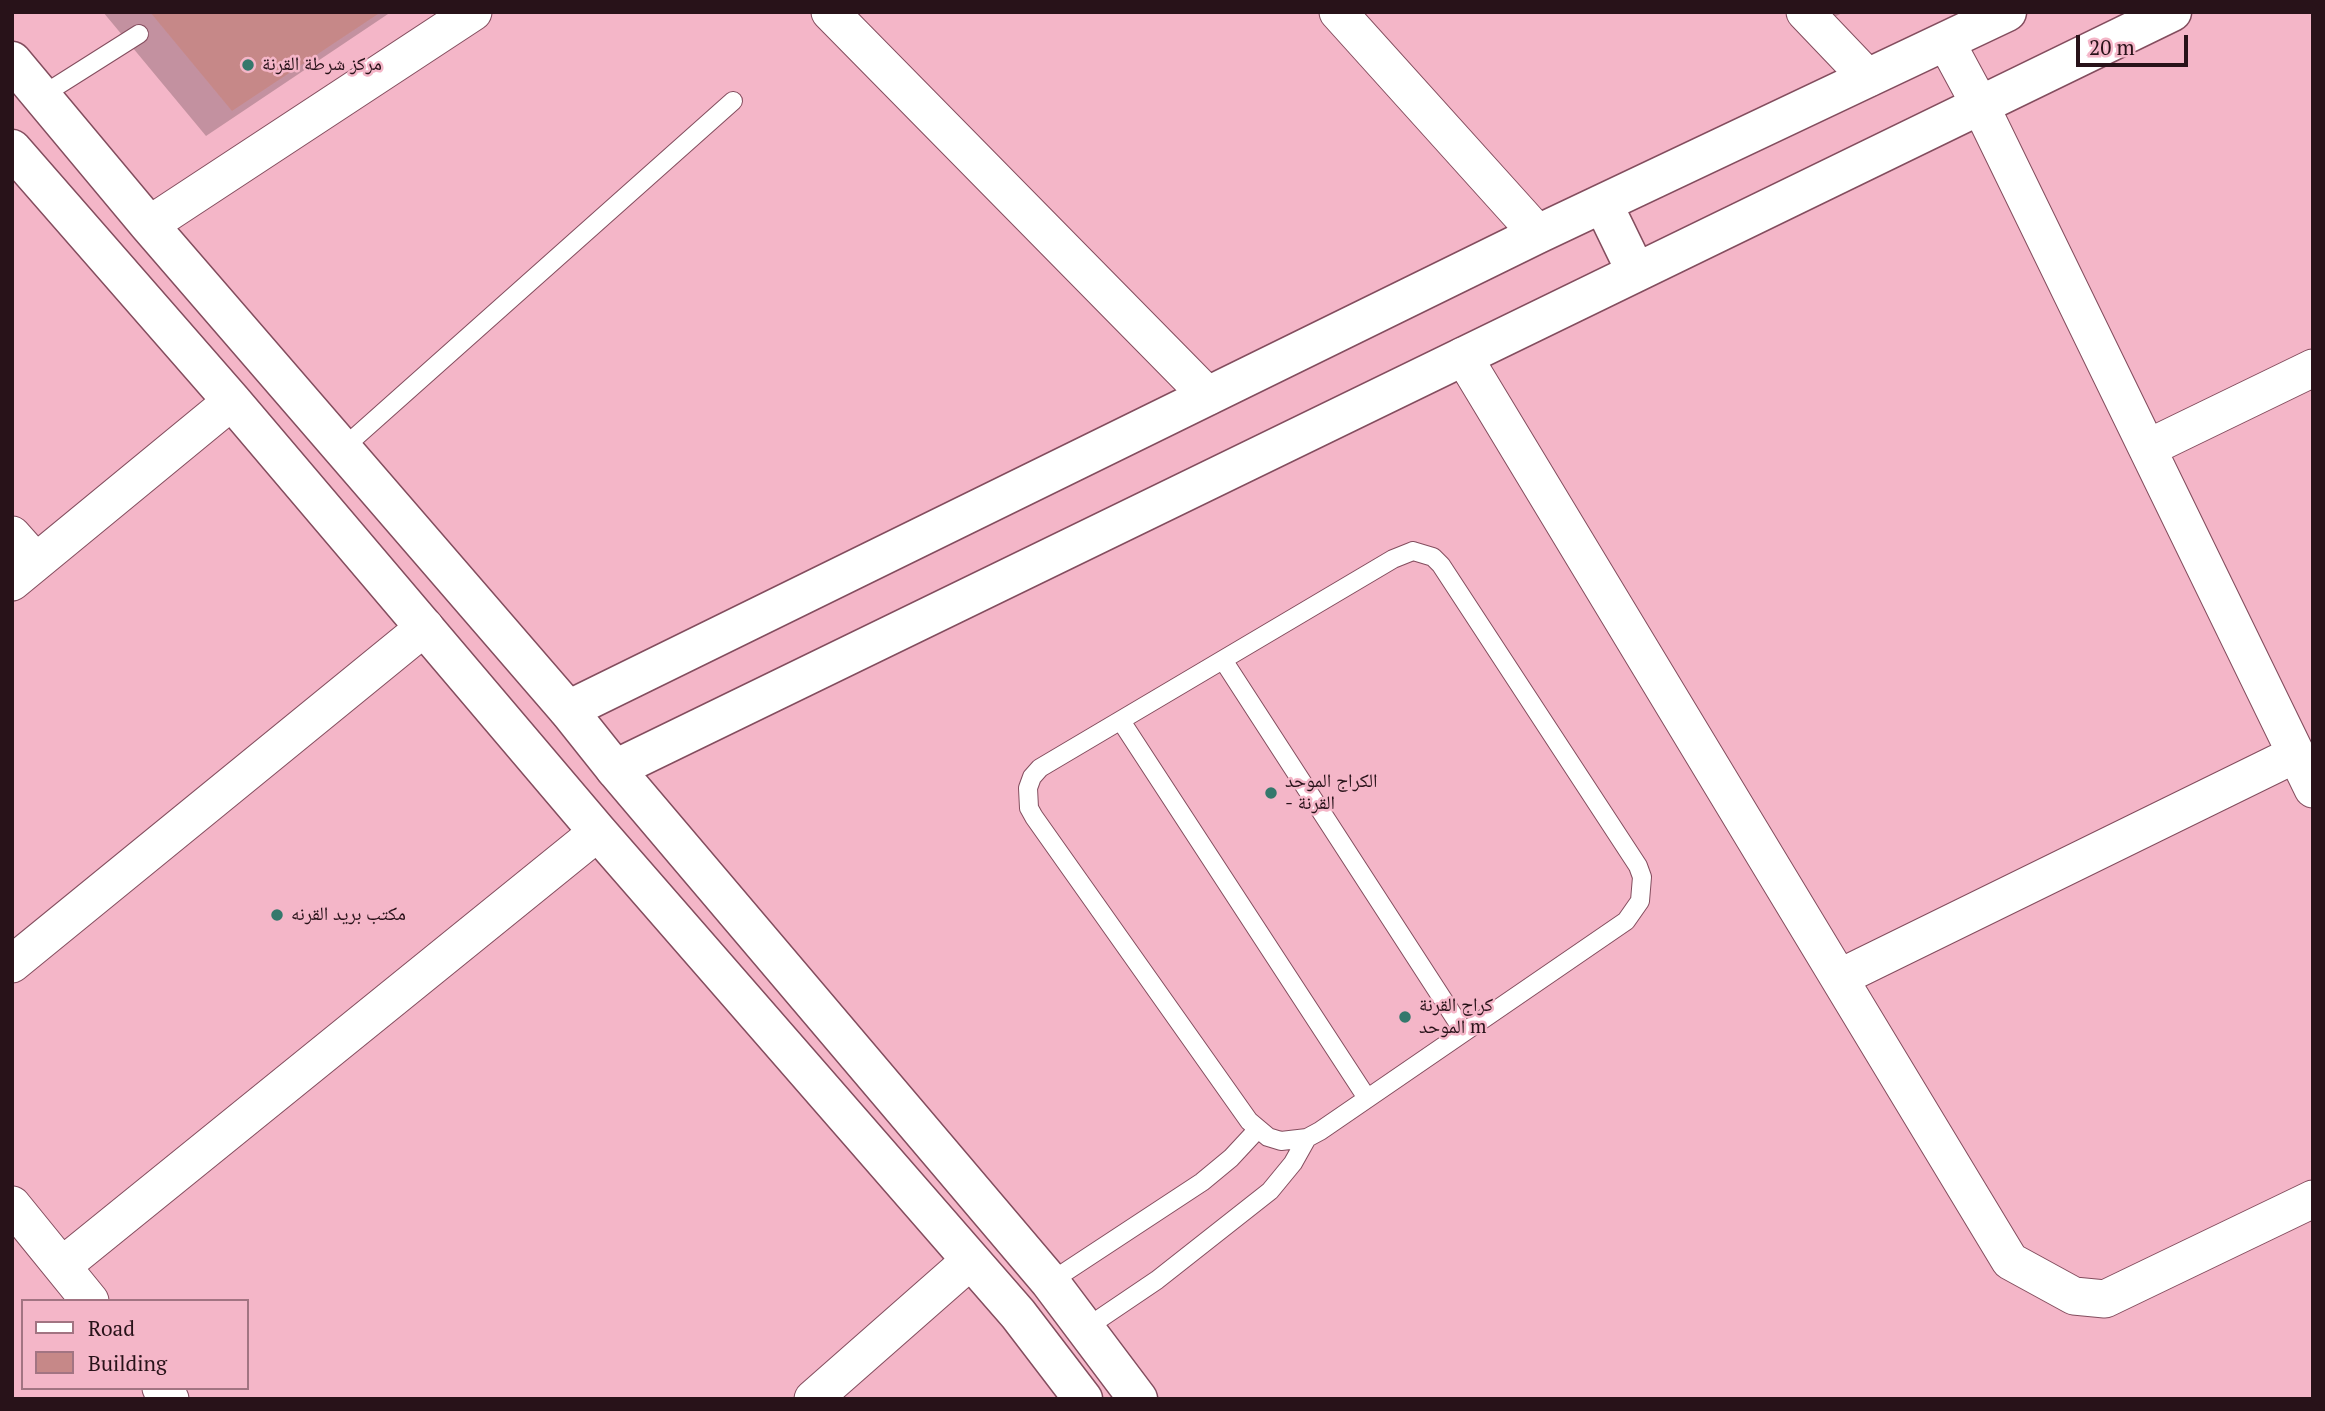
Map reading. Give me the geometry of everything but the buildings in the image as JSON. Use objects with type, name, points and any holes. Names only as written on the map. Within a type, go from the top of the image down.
[{"type":"street","points":[[149,225],[473,12]]},
{"type":"street","points":[[830,12],[1208,396]]},
{"type":"street","points":[[1338,12],[1538,234]]},
{"type":"street","points":[[1805,12],[1868,78]]},
{"type":"street","points":[[568,710],[1538,234],[2007,12]]},
{"type":"street","points":[[615,769],[2172,12]]},
{"type":"street","points":[[1946,42],[1980,105],[2313,789]]},
{"type":"street","points":[[12,61],[149,225],[568,710],[1050,1282],[1138,1399]]},
{"type":"street","points":[[12,149],[232,401],[598,832],[1017,1314],[1083,1399]]},
{"type":"street","points":[[1602,204],[1636,272]]},
{"type":"street","points":[[1463,356],[2010,1261],[2074,1296],[2105,1298],[2313,1199]]},
{"type":"street","points":[[2148,447],[2313,368]]},
{"type":"street","points":[[20,560],[232,401]]},
{"type":"street","points":[[12,964],[425,627]]},
{"type":"street","points":[[1839,978],[2296,754]]},
{"type":"street","points":[[62,1266],[598,832]]},
{"type":"street","points":[[12,1205],[88,1299]]},
{"type":"street","points":[[813,1399],[971,1261]]},
{"type":"lane","points":[[41,96],[139,34]]},
{"type":"lane","points":[[342,449],[733,102]]},
{"type":"lane","points":[[1086,1328],[1157,1280],[1270,1191],[1293,1163],[1307,1138],[1626,921],[1640,901],[1642,877],[1638,866],[1448,576],[1433,557],[1413,551],[1402,554],[1040,768],[1032,777],[1028,788],[1029,808],[1241,1110],[1257,1130],[1268,1137],[1281,1140],[1307,1138]]},
{"type":"lane","points":[[1223,660],[1464,1032]]},
{"type":"lane","points":[[1121,721],[1367,1098]]},
{"type":"lane","points":[[1050,1282],[1202,1182],[1231,1158],[1257,1130]]},
{"type":"place","name":"مركز شرطة القرنة","points":[[248,65]]},
{"type":"place","name":"الكراج الموحد - القرنة","points":[[1271,793]]},
{"type":"place","name":"مكتب بريد القرنه","points":[[277,915]]},
{"type":"place","name":"كراج القرنة الموحد m","points":[[1405,1017]]}]
